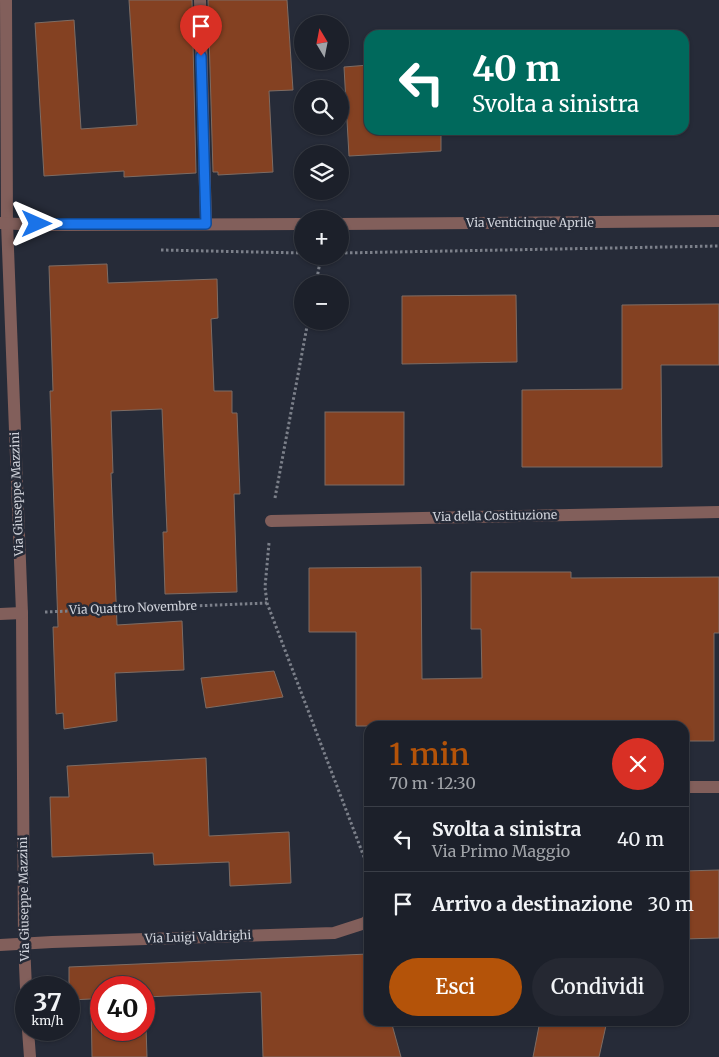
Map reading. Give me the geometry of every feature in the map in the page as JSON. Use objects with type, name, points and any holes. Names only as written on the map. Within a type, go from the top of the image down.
[{"type":"street","name":"Via Giuseppe Mazzini","points":[[6,0],[4,223],[22,613],[25,976]]},
{"type":"street","points":[[200,0],[206,224]]},
{"type":"street","name":"Via Venticinque Aprile","points":[[349,224],[719,221]]},
{"type":"street","points":[[4,223],[294,224]]},
{"type":"street","name":"Via della Costituzione","points":[[271,521],[719,512]]},
{"type":"street","points":[[0,614],[22,613]]},
{"type":"street","points":[[689,787],[719,787]]},
{"type":"street","name":"Via Luigi Valdrighi","points":[[0,945],[334,933],[364,923]]},
{"type":"street","points":[[29,1041],[30,1057]]},
{"type":"path","points":[[349,253],[719,246]]},
{"type":"path","points":[[306,330],[271,521],[265,587],[266,603],[364,857]]},
{"type":"path","name":"Via Quattro Novembre","points":[[22,613],[266,603]]},
{"type":"building","points":[[129,0],[192,0],[196,173],[124,177],[124,171],[44,176],[35,23],[74,20],[81,129],[137,125]]},
{"type":"building","points":[[208,0],[287,0],[293,90],[269,91],[273,172],[218,175],[218,172],[213,172]]},
{"type":"building","points":[[364,65],[364,135],[441,135],[441,151],[349,156],[349,80],[345,80],[344,70],[349,70],[349,67]]},
{"type":"building","points":[[107,264],[108,283],[217,279],[218,318],[211,319],[214,391],[232,391],[232,413],[237,413],[240,494],[234,494],[237,592],[165,594],[163,532],[167,532],[162,409],[111,411],[113,473],[111,473],[117,625],[182,621],[184,670],[115,673],[117,721],[64,729],[63,713],[56,714],[53,627],[58,627],[50,391],[53,391],[49,266]]},
{"type":"building","points":[[516,295],[517,362],[402,364],[402,296]]},
{"type":"building","points":[[719,304],[719,365],[661,365],[662,467],[522,467],[522,390],[622,389],[622,305]]},
{"type":"building","points":[[325,412],[404,412],[404,485],[325,485]]},
{"type":"building","points":[[421,567],[422,679],[482,678],[481,629],[471,629],[471,572],[571,572],[571,578],[719,577],[719,633],[714,633],[714,741],[689,741],[689,721],[364,721],[364,726],[356,726],[356,632],[309,632],[309,568]]},
{"type":"building","points":[[274,671],[283,697],[206,708],[201,678]]},
{"type":"building","points":[[206,758],[209,836],[289,832],[291,883],[230,886],[229,862],[154,865],[153,853],[52,857],[50,797],[69,797],[67,766]]},
{"type":"building","points":[[719,870],[719,938],[689,939],[689,871]]},
{"type":"building","points":[[364,954],[364,1026],[392,1026],[401,1057],[263,1057],[261,992],[155,997],[155,976],[90,976],[90,999],[80,1000],[80,976],[69,976],[69,967]]},
{"type":"building","points":[[539,1026],[606,1026],[599,1057],[533,1057]]},
{"type":"building","points":[[92,1041],[146,1041],[147,1057],[92,1057]]},
{"type":"route","points":[[37,224],[206,224],[201,56]]}]
